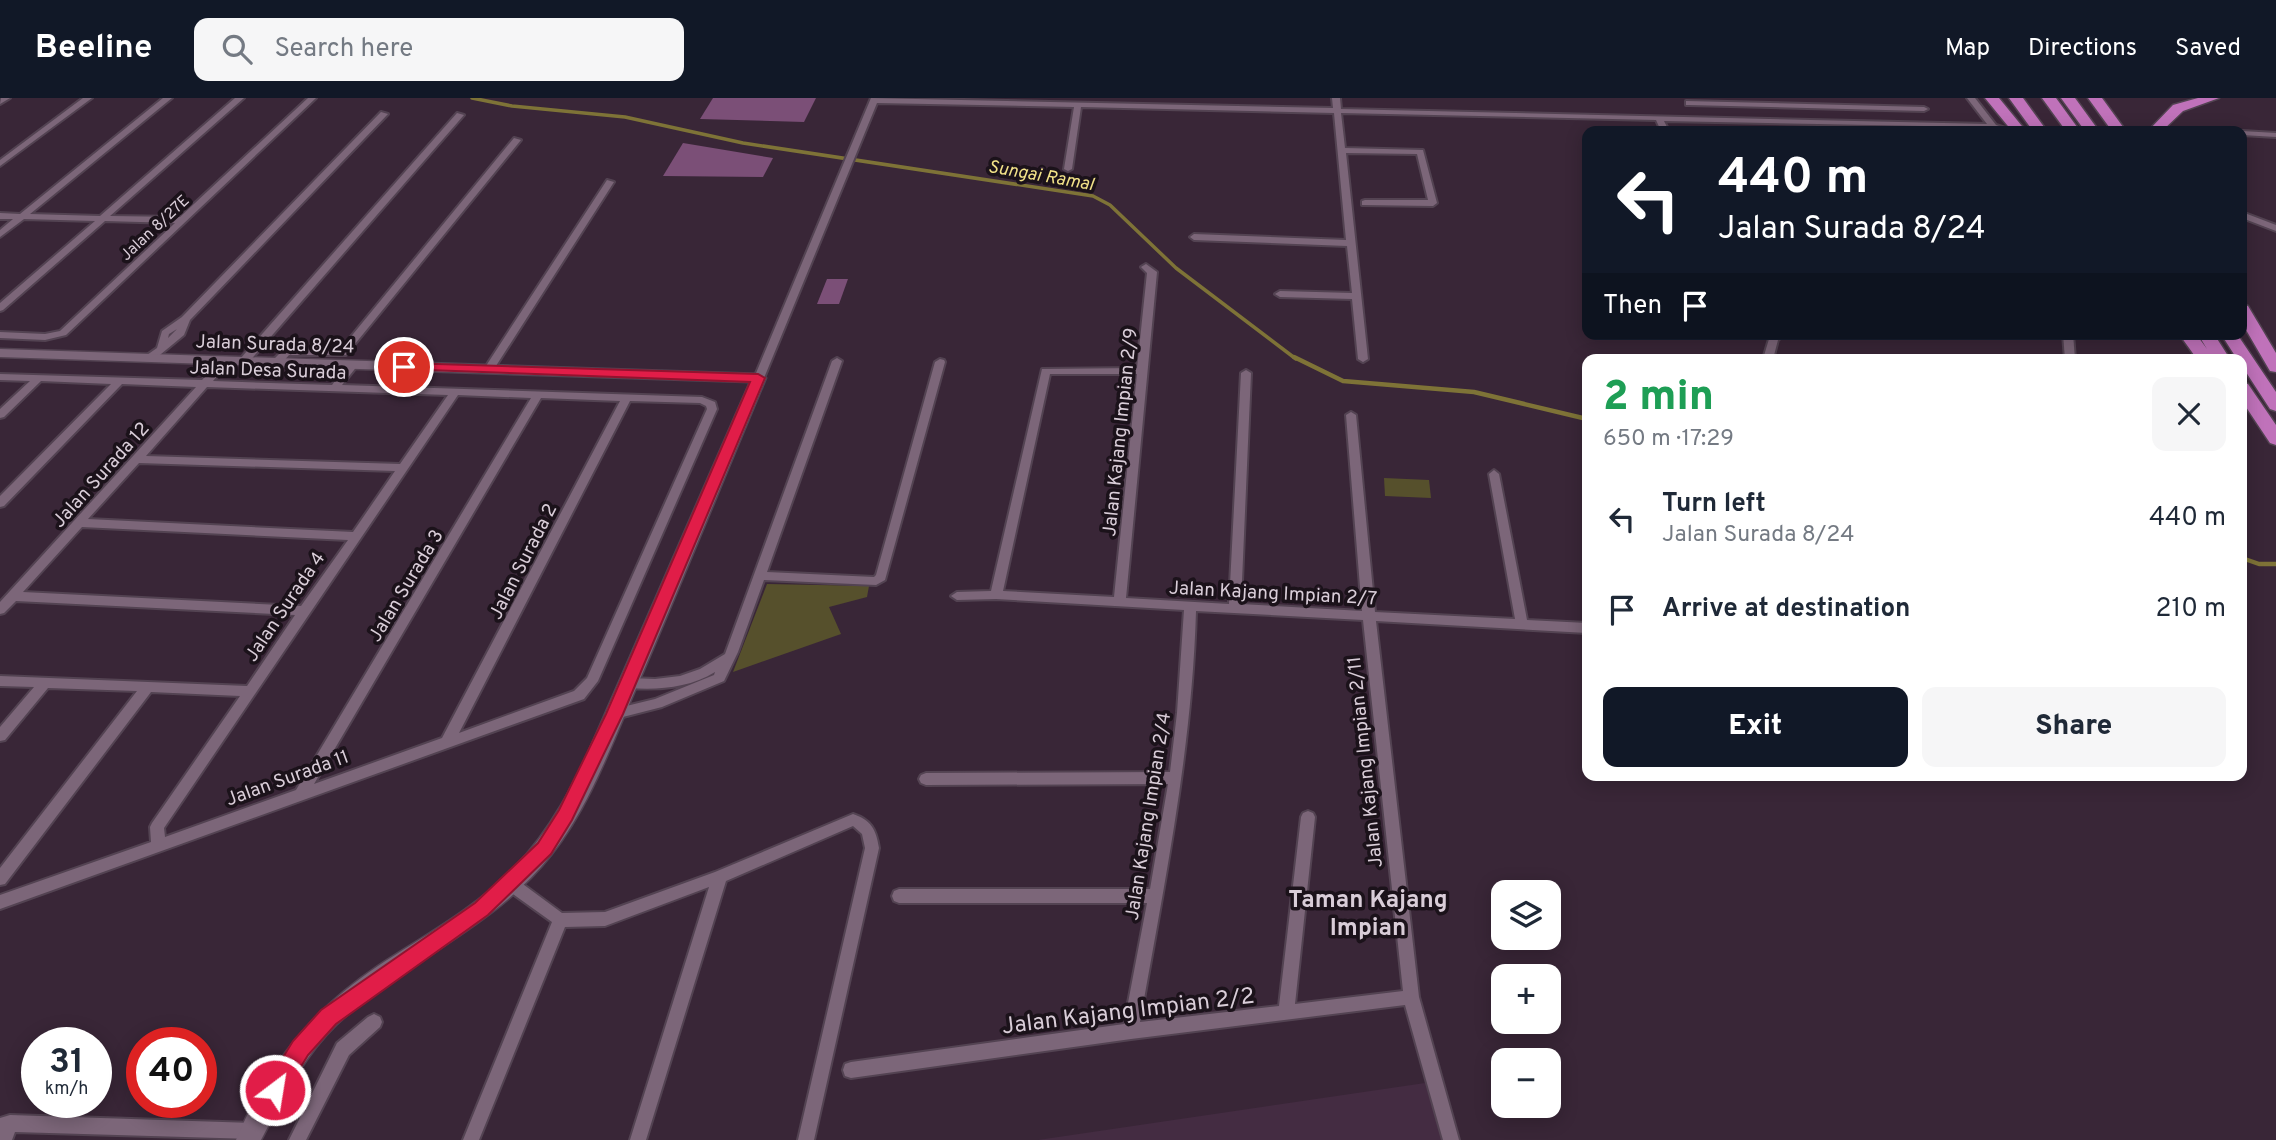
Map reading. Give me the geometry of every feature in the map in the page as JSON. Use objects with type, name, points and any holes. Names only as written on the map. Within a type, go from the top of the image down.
[{"type":"highway","points":[[1992,98],[2010,126]]},
{"type":"highway","points":[[2017,98],[2037,126]]},
{"type":"highway","points":[[2049,98],[2069,126]]},
{"type":"highway","points":[[2068,98],[2088,126]]},
{"type":"highway","points":[[2095,98],[2115,126]]},
{"type":"highway","points":[[2160,126],[2178,108],[2212,98]]},
{"type":"highway","points":[[2247,318],[2276,368]]},
{"type":"highway","points":[[2192,340],[2202,354]]},
{"type":"highway","points":[[2247,361],[2276,405]]},
{"type":"highway","points":[[2247,396],[2276,439]]},
{"type":"highway","points":[[2247,403],[2257,412]]},
{"type":"street","points":[[0,102],[6,98]]},
{"type":"street","points":[[0,164],[88,98]]},
{"type":"street","points":[[0,234],[168,98]]},
{"type":"street","points":[[0,308],[240,98]]},
{"type":"street","name":"Jalan 8/27E","points":[[0,335],[45,337],[64,333],[180,220],[312,98]]},
{"type":"street","points":[[1336,98],[1363,359]]},
{"type":"street","points":[[1796,98],[1815,126]]},
{"type":"street","points":[[1971,98],[1992,126]]},
{"type":"street","points":[[4,1130],[250,1136],[300,1048],[328,1017],[482,909],[511,884],[544,849],[566,815],[629,683],[875,99],[1888,126]]},
{"type":"street","points":[[1689,103],[1924,109]]},
{"type":"street","points":[[1068,169],[1078,105]]},
{"type":"street","points":[[156,352],[181,333],[185,319],[384,114]]},
{"type":"street","points":[[244,361],[460,114]]},
{"type":"street","points":[[1617,117],[1621,126]]},
{"type":"street","points":[[1658,118],[1662,126]]},
{"type":"street","points":[[1721,120],[1724,126]]},
{"type":"street","points":[[2247,133],[2276,135]]},
{"type":"street","points":[[277,362],[286,352],[343,354],[517,140]]},
{"type":"street","points":[[1341,150],[1420,152],[1433,203],[1365,203]]},
{"type":"street","points":[[489,369],[610,182]]},
{"type":"street","points":[[0,216],[180,220]]},
{"type":"street","points":[[2247,217],[2276,228]]},
{"type":"street","points":[[1194,237],[1350,243]]},
{"type":"street","name":"Jalan Kajang Impian 2/9","points":[[1119,603],[1152,272],[1146,267]]},
{"type":"street","points":[[1280,293],[1356,296]]},
{"type":"street","name":"Jalan Surada 8/24","points":[[0,353],[156,352],[244,361],[758,378]]},
{"type":"street","name":"Jalan Surada 12","points":[[0,610],[226,360]]},
{"type":"street","points":[[615,714],[657,703],[719,678],[732,652],[837,361]]},
{"type":"street","points":[[760,576],[876,581],[885,570],[940,362]]},
{"type":"street","points":[[334,389],[353,365]]},
{"type":"street","points":[[996,595],[1046,371],[1143,370]]},
{"type":"street","points":[[1235,609],[1246,373]]},
{"type":"street","name":"Jalan Desa Surada","points":[[0,377],[702,400],[711,404],[710,415],[587,689]]},
{"type":"street","points":[[0,415],[38,379]]},
{"type":"street","points":[[0,503],[118,382]]},
{"type":"street","name":"Jalan Surada 4","points":[[158,844],[157,827],[454,393]]},
{"type":"street","name":"Jalan Surada 3","points":[[302,792],[538,395]]},
{"type":"street","name":"Jalan Surada 2","points":[[448,740],[626,398]]},
{"type":"street","name":"Jalan Kajang Impian 2/11","points":[[1351,415],[1369,617],[1411,997],[1451,1140]]},
{"type":"street","points":[[138,459],[402,468]]},
{"type":"street","points":[[1494,474],[1522,625]]},
{"type":"street","points":[[79,523],[356,536]]},
{"type":"street","name":"Jalan Kajang Impian 2/7","points":[[957,596],[996,595],[1582,628]]},
{"type":"street","points":[[13,596],[305,611]]},
{"type":"street","name":"Jalan Kajang Impian 2/4","points":[[1131,1031],[1176,778],[1185,701],[1191,606]]},
{"type":"street","points":[[629,683],[660,686],[688,680],[712,670],[732,652]]},
{"type":"street","points":[[0,681],[250,691]]},
{"type":"street","points":[[0,736],[44,683]]},
{"type":"street","points":[[0,879],[149,687]]},
{"type":"street","name":"Jalan Surada 11","points":[[0,902],[448,740],[570,700],[587,689]]},
{"type":"street","points":[[926,779],[1176,778]]},
{"type":"street","points":[[1286,1012],[1308,817]]},
{"type":"street","points":[[511,884],[560,920],[605,919],[720,877],[853,820],[864,823],[870,833],[872,848],[806,1140]]},
{"type":"street","points":[[638,1140],[720,877]]},
{"type":"street","points":[[899,896],[1154,896]]},
{"type":"street","points":[[471,1140],[560,920]]},
{"type":"street","name":"Jalan Kajang Impian 2/2","points":[[851,1070],[1131,1031],[1411,997]]},
{"type":"street","points":[[297,1140],[343,1049],[374,1021]]},
{"type":"shaded area","points":[[1384,478],[1429,480],[1431,498],[1385,496]]},
{"type":"shaded area","points":[[767,584],[869,586],[867,597],[829,607],[841,634],[733,672]]},
{"type":"shaded area","points":[[1425,1083],[1442,1140],[1038,1140]]},
{"type":"building","points":[[713,98],[816,98],[804,122],[700,119]]},
{"type":"building","points":[[683,143],[773,158],[763,177],[663,176]]},
{"type":"building","points":[[827,279],[848,279],[839,304],[817,304]]},
{"type":"waterway","name":"Sungai Ramal","points":[[472,98],[512,106],[625,117],[743,143],[1093,196],[1110,205],[1176,268],[1296,359]]},
{"type":"waterway","name":"Sungai Ramal","points":[[1294,357],[1343,381],[1474,392],[1582,418]]},
{"type":"waterway","name":"Sungai Ramal","points":[[2247,560],[2259,564],[2276,564]]},
{"type":"district","name":"Taman Kajang Impian","points":[[1368,913]]},
{"type":"route","points":[[275,1090],[300,1048],[328,1017],[482,909],[511,884],[544,849],[566,815],[615,714],[758,378],[404,367]]}]
